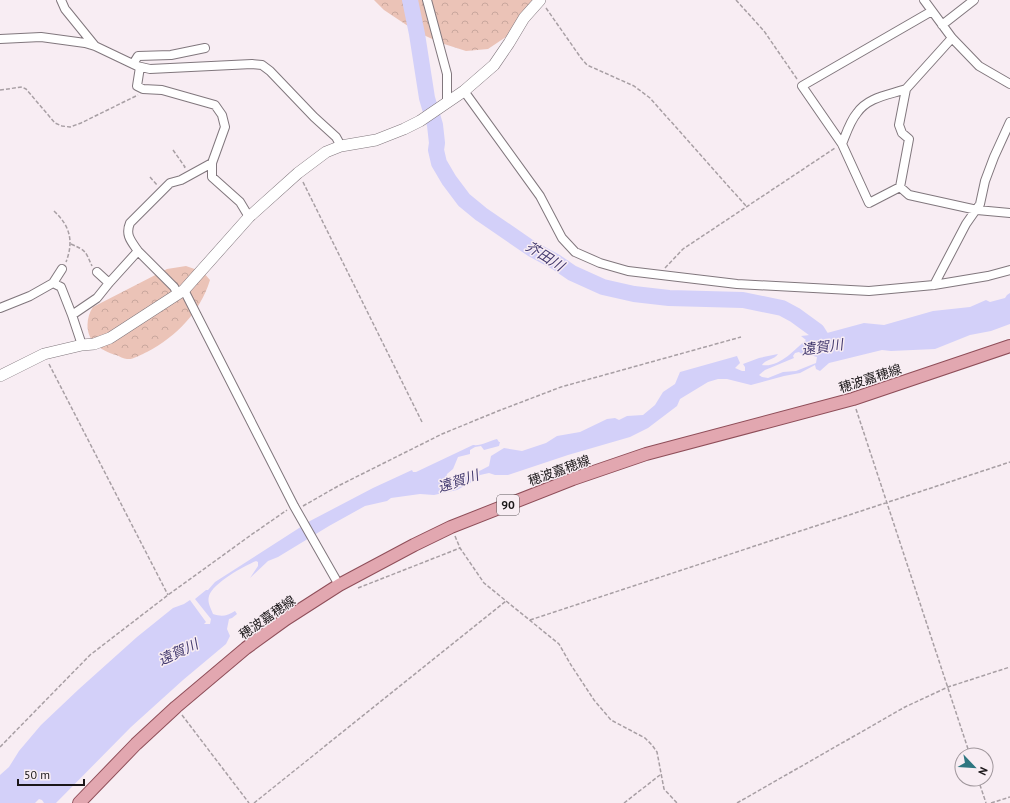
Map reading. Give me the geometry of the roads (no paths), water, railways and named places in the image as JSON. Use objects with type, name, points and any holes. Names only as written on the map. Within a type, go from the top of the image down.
[{"type":"main road","name":"穂波嘉穂線","points":[[80,803],[136,744],[176,707],[246,648],[337,582],[451,527],[573,479],[646,454],[853,399],[1010,346]]},
{"type":"street","points":[[61,0],[65,9],[95,46]]},
{"type":"street","points":[[427,0],[447,74],[447,102]]},
{"type":"street","points":[[924,0],[952,38],[979,66],[1010,84]]},
{"type":"street","points":[[942,25],[974,0]]},
{"type":"street","points":[[0,376],[44,354],[82,345],[94,344],[110,338],[181,292],[249,217],[298,173],[326,152],[341,146],[376,140],[420,122],[464,91],[494,65],[524,18],[541,2]]},
{"type":"street","points":[[900,187],[869,203],[842,144],[802,86],[932,11]]},
{"type":"street","points":[[0,39],[41,37],[85,43],[95,46],[136,66],[150,69],[252,64],[262,65],[270,71],[314,117],[336,137],[341,146]]},
{"type":"street","points":[[900,187],[909,139],[902,133],[898,125],[906,89],[952,38]]},
{"type":"street","points":[[205,48],[171,55],[138,56],[136,66],[137,86],[143,89],[162,90],[215,105],[222,115],[225,127],[212,163],[212,177],[240,202],[249,217]]},
{"type":"street","points":[[842,144],[856,114],[864,105],[872,100],[906,89]]},
{"type":"street","points":[[464,91],[540,196],[562,238],[575,252],[600,263],[628,271],[737,284],[869,291],[934,286],[988,276],[1010,270]]},
{"type":"street","points":[[934,286],[966,224],[980,204],[985,181],[1010,122]]},
{"type":"street","points":[[212,163],[182,180],[170,183],[130,223],[128,229],[129,237],[138,251],[174,287],[181,292],[295,508],[337,582]]},
{"type":"street","points":[[900,187],[909,195],[977,210],[1010,213]]},
{"type":"street","points":[[72,314],[97,298],[138,251]]},
{"type":"street","points":[[0,308],[30,296],[53,283],[62,269]]},
{"type":"street","points":[[97,272],[109,283]]},
{"type":"street","points":[[53,283],[61,287],[82,345]]},
{"type":"water","name":"遠賀川","points":[[1010,293],[1010,324],[991,331],[970,335],[935,349],[882,350],[829,363],[820,371],[816,369],[815,365],[800,373],[751,385],[727,379],[718,379],[708,382],[680,399],[677,406],[648,428],[630,437],[568,455],[508,475],[495,475],[489,473],[480,475],[475,480],[457,490],[434,495],[420,494],[391,498],[387,501],[365,506],[278,557],[268,561],[250,578],[258,566],[258,562],[256,561],[251,563],[222,581],[216,586],[209,596],[209,603],[213,614],[224,616],[235,611],[237,614],[229,619],[227,629],[230,636],[226,644],[131,727],[56,803],[44,803],[39,799],[35,803],[0,803],[0,775],[9,767],[19,751],[41,725],[137,637],[173,608],[190,600],[206,622],[204,624],[210,624],[211,619],[195,599],[208,590],[215,582],[310,521],[373,488],[412,470],[413,472],[416,472],[473,445],[482,444],[497,439],[500,442],[499,446],[484,450],[481,446],[475,447],[470,450],[470,454],[458,457],[453,469],[447,474],[446,477],[450,482],[489,466],[491,456],[504,448],[522,451],[546,443],[557,436],[580,432],[607,419],[615,418],[619,420],[627,416],[643,415],[655,405],[663,392],[675,384],[680,372],[737,356],[740,363],[735,368],[745,371],[743,364],[759,358],[778,354],[762,365],[774,364],[780,361],[806,340],[801,336],[827,333],[864,323],[884,325],[933,311],[970,307],[986,300],[990,302],[1005,298]],"holes":[[[799,352],[801,354],[817,357],[816,363],[796,371],[783,372],[768,378],[759,375],[765,370],[794,358],[793,356],[795,353]]]},
{"type":"waterway","name":"芥田川","points":[[410,0],[427,98],[435,125],[437,143],[436,150],[439,163],[449,180],[464,200],[481,214],[532,249],[556,262],[572,273],[603,287],[634,294],[669,298],[743,300],[782,308],[795,315],[817,331],[827,347]]}]
